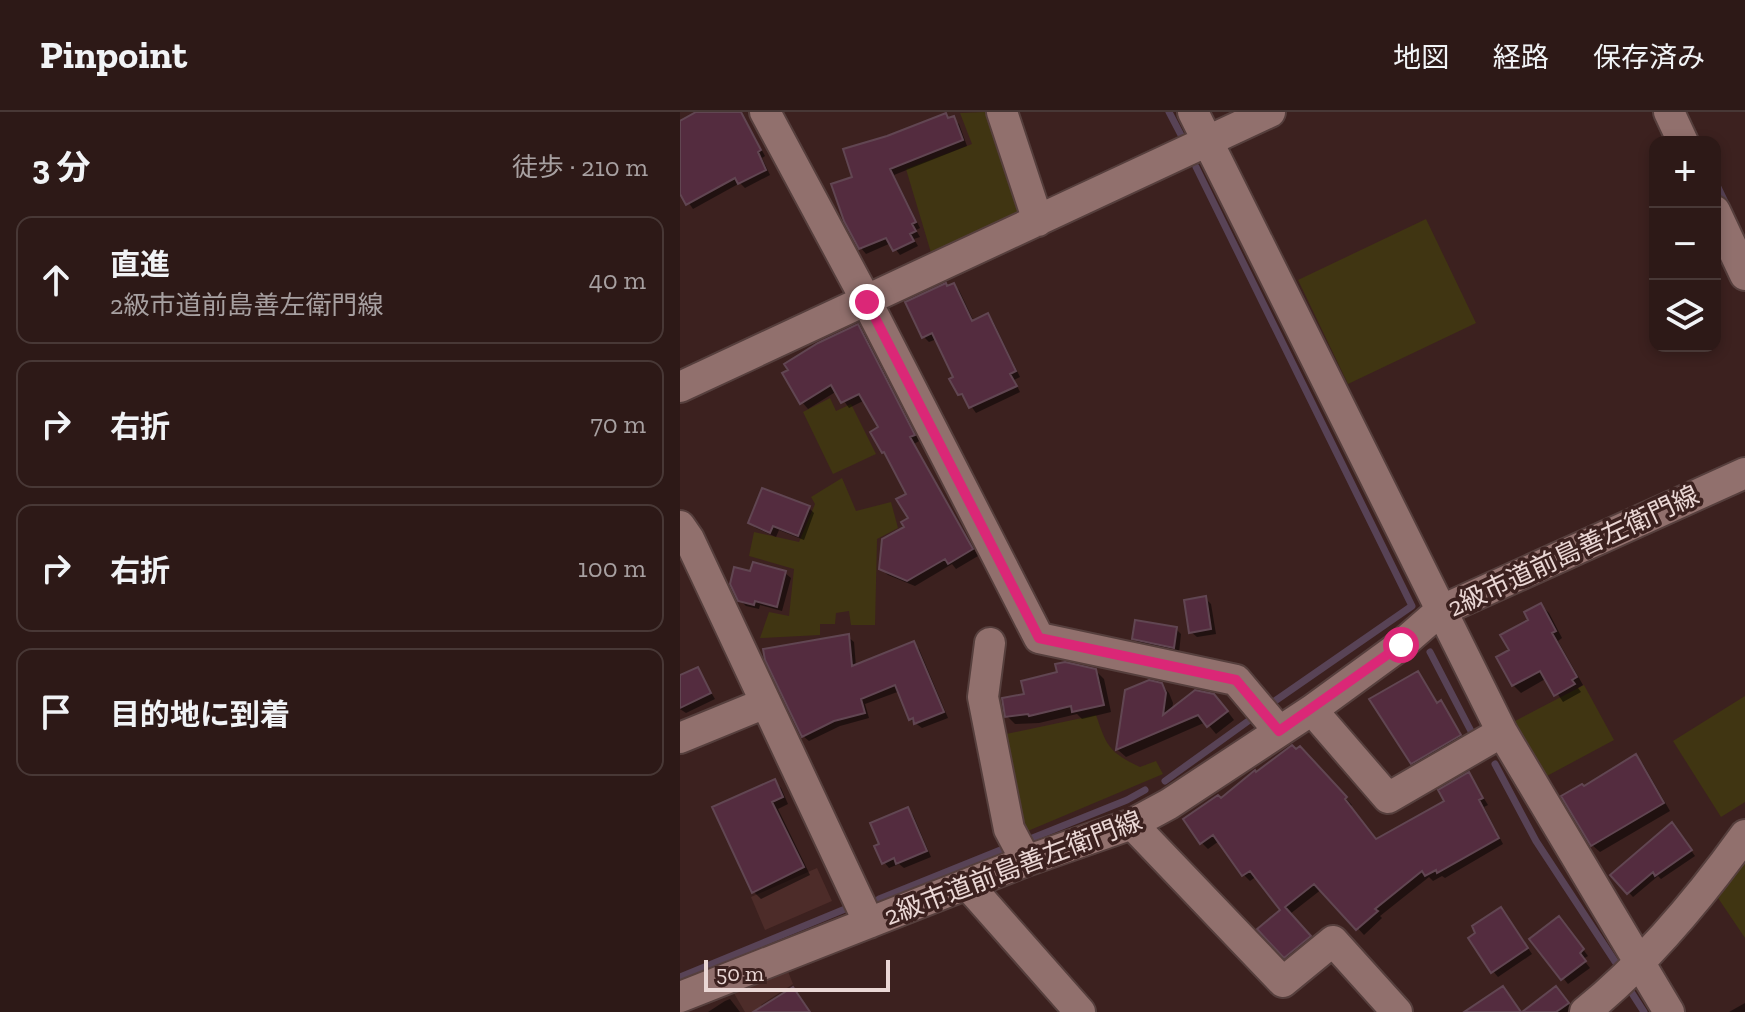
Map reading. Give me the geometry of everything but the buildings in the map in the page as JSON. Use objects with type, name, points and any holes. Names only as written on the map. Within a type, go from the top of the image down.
[{"type":"street","points":[[765,112],[867,302],[1039,638],[1236,680],[1279,731]]},
{"type":"street","points":[[1002,112],[1038,221]]},
{"type":"street","points":[[1193,112],[1502,732],[1669,1012]]},
{"type":"street","points":[[680,387],[1270,112]]},
{"type":"street","points":[[1669,112],[1680,136]]},
{"type":"street","points":[[1721,224],[1745,275]]},
{"type":"street","name":"2級市道前島善左衛門線","points":[[680,997],[1026,861],[1132,824],[1169,804],[1312,710],[1401,645],[1440,611],[1745,473]]},
{"type":"street","points":[[680,526],[689,539],[869,923]]},
{"type":"street","points":[[990,643],[983,697],[1009,829],[1026,861]]},
{"type":"street","points":[[680,738],[765,703]]},
{"type":"street","points":[[1312,710],[1388,798],[1502,732]]},
{"type":"street","points":[[1132,824],[1283,982],[1333,941],[1397,1012]]},
{"type":"street","points":[[1585,1012],[1639,963],[1708,886],[1745,835]]},
{"type":"street","points":[[968,885],[1080,1012]]},
{"type":"shaded area","points":[[985,112],[1022,213],[932,256],[906,169],[972,144],[960,113]]},
{"type":"shaded area","points":[[1426,219],[1476,323],[1348,384],[1298,280]]},
{"type":"shaded area","points":[[830,398],[836,411],[851,404],[876,454],[833,474],[803,412]]},
{"type":"shaded area","points":[[842,478],[856,511],[891,502],[898,528],[877,539],[875,625],[851,625],[849,611],[836,613],[835,624],[820,624],[820,635],[760,638],[769,612],[789,616],[794,569],[749,556],[754,532],[799,542],[815,504],[811,497]]},
{"type":"shaded area","points":[[1584,685],[1614,740],[1545,777],[1515,721]]},
{"type":"shaded area","points":[[1745,696],[1745,802],[1721,817],[1673,741]]},
{"type":"shaded area","points":[[1096,715],[1107,742],[1115,752],[1140,767],[1156,761],[1163,774],[1023,833],[1006,734]]},
{"type":"shaded area","points":[[1745,851],[1745,938],[1716,895]]},
{"type":"shaded area","points":[[817,868],[832,901],[765,930],[751,897]]},
{"type":"shaded area","points":[[787,969],[793,984],[761,1005],[765,1012],[745,1012],[732,990]]},
{"type":"waterway","points":[[1169,112],[1181,135]]},
{"type":"waterway","points":[[1196,167],[1412,606],[1272,703]]},
{"type":"waterway","points":[[1721,194],[1726,204]]},
{"type":"waterway","points":[[1430,652],[1472,733]]},
{"type":"waterway","points":[[1165,781],[1251,719]]},
{"type":"waterway","points":[[1495,764],[1536,841],[1618,966]]},
{"type":"waterway","points":[[1025,841],[1145,790]]},
{"type":"waterway","points":[[879,899],[1003,849]]},
{"type":"waterway","points":[[680,977],[850,907]]},
{"type":"waterway","points":[[1628,987],[1644,1012]]},
{"type":"route","points":[[867,302],[1039,638],[1236,680],[1279,731],[1401,645]]}]
